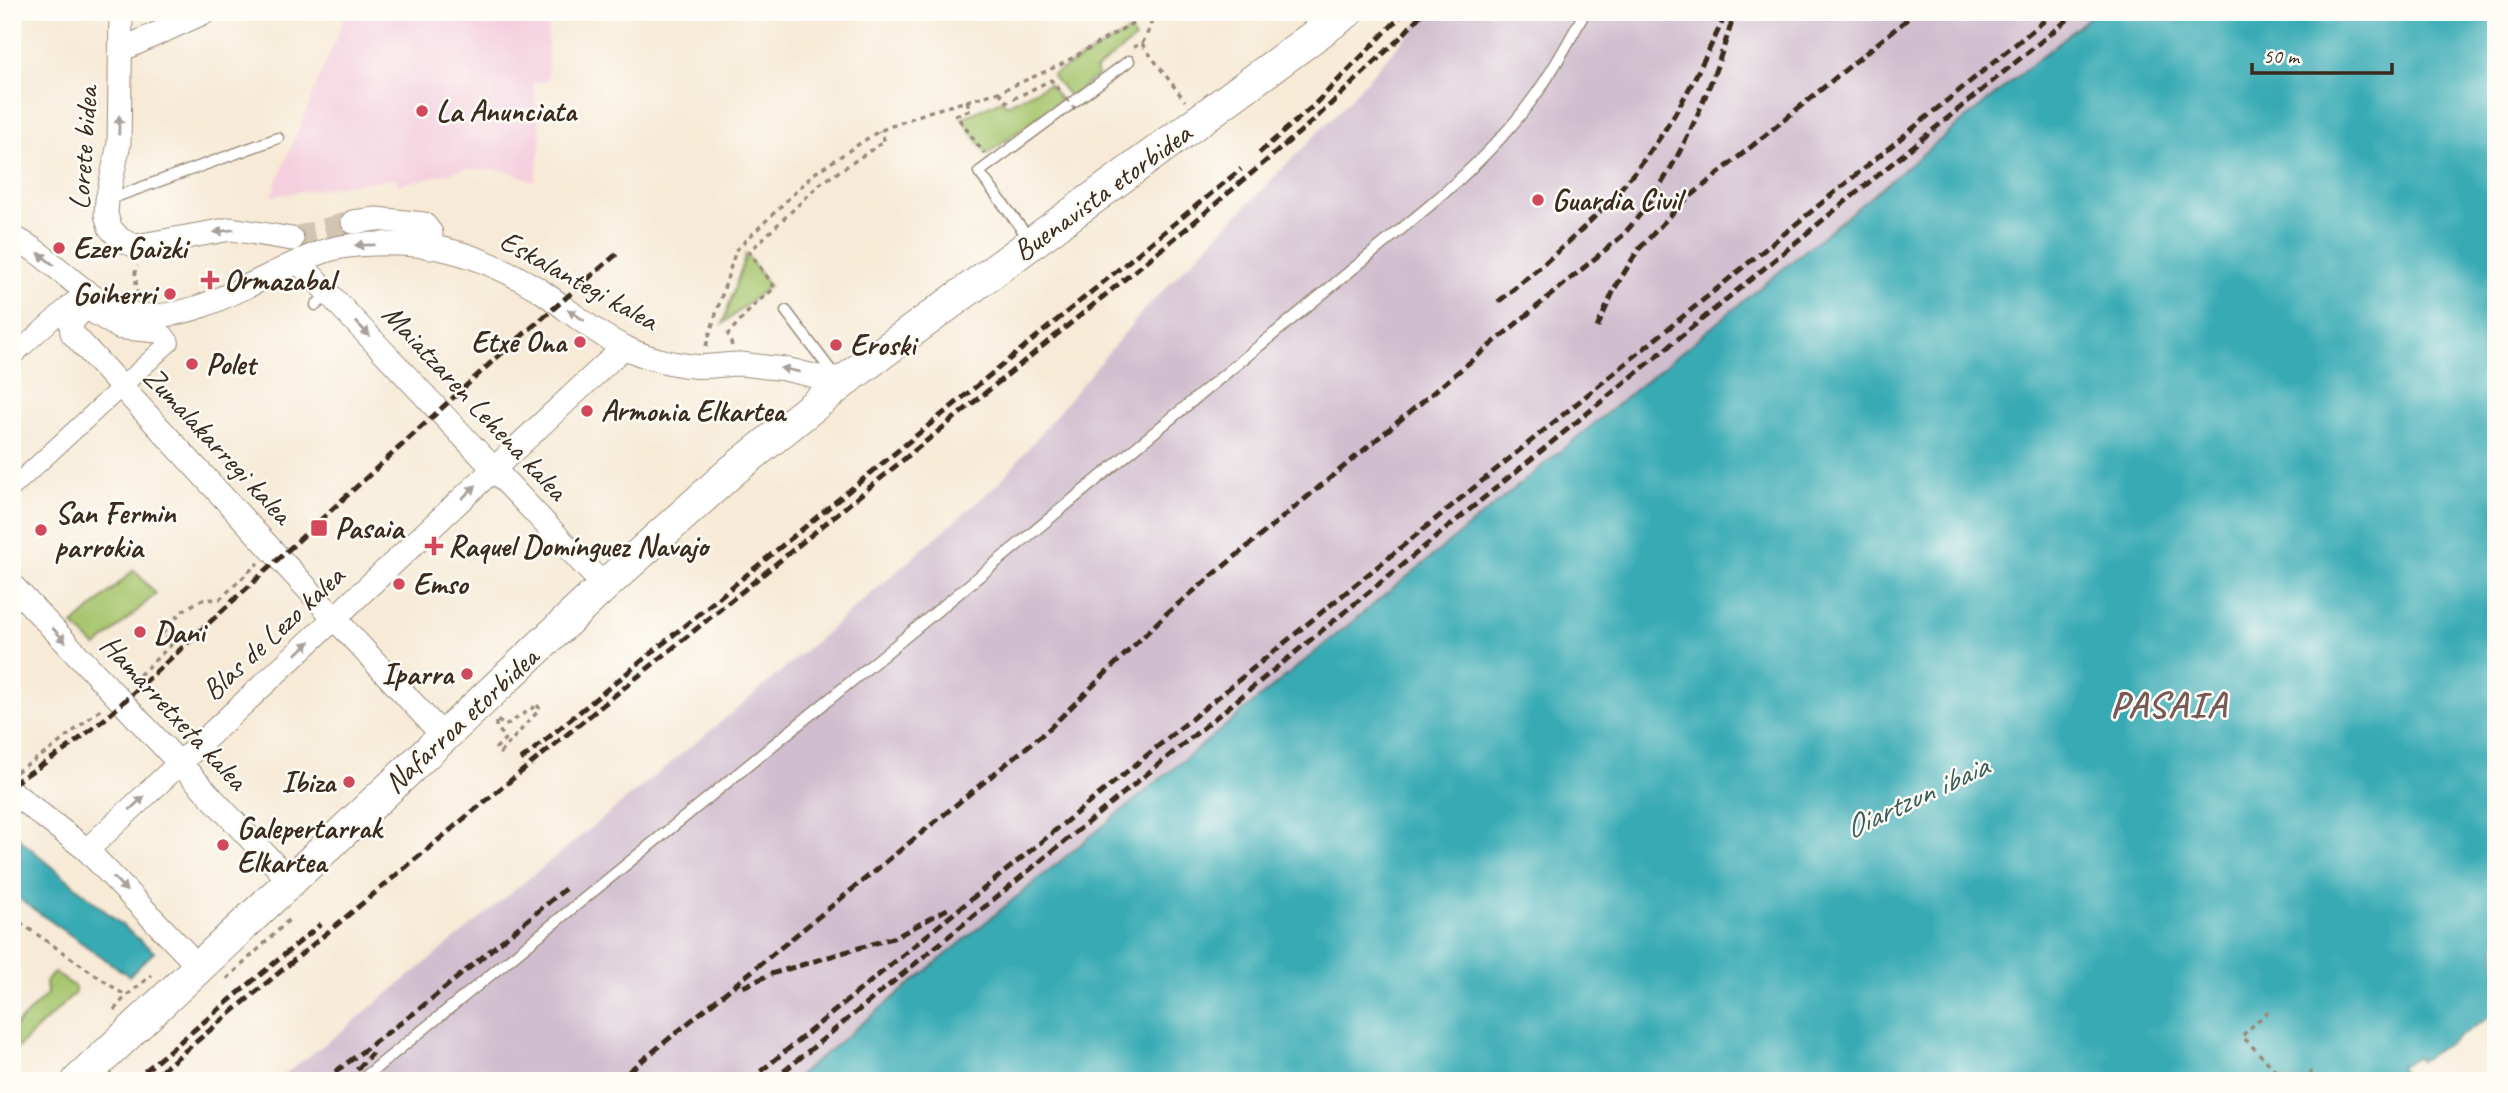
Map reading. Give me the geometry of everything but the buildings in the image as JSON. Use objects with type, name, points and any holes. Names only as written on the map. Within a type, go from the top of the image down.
[{"type":"main road","name":"Buenavista etorbidea","points":[[847,375],[1354,18]]},
{"type":"main road","name":"Nafarroa etorbidea","points":[[78,1081],[604,586],[732,471],[847,375]]},
{"type":"street","name":"Lorete bidea","points":[[121,12],[119,144],[107,200],[106,215],[110,228],[121,240],[136,246],[231,229],[292,239]]},
{"type":"street","name":"Lorete bidea","points":[[121,50],[205,12]]},
{"type":"street","points":[[353,222],[376,219],[424,224],[431,233],[431,248]]},
{"type":"street","name":"Eskalantegi kalea","points":[[12,237],[40,253],[89,303],[138,315],[157,316],[184,312],[326,251],[358,244],[450,250],[493,266],[537,289],[624,347],[689,366],[739,364],[781,368],[826,379],[847,375]]},
{"type":"street","name":"Maiatzaren Lehena kalea","points":[[299,262],[323,299],[494,469],[604,586]]},
{"type":"street","points":[[12,357],[72,302],[89,303],[120,330],[164,334],[170,342],[12,488]]},
{"type":"street","name":"Zumalakarregi kalea","points":[[89,303],[71,323],[72,333],[433,725]]},
{"type":"street","name":"Blas de Lezo kalea","points":[[87,850],[624,347]]},
{"type":"street","name":"Hamarretxeta kalea","points":[[12,585],[290,881]]},
{"type":"street","points":[[12,792],[87,850],[199,967]]},
{"type":"lane","points":[[360,1081],[1437,200],[1488,152],[1534,98],[1585,12]]},
{"type":"lane","points":[[1032,243],[979,172],[1129,61]]},
{"type":"lane","points":[[107,200],[278,138]]},
{"type":"lane","points":[[786,311],[847,375]]},
{"type":"path","points":[[699,367],[736,250],[816,173],[879,131],[928,112],[999,92],[1060,65],[1152,12]]},
{"type":"path","points":[[1152,12],[1150,28],[1142,44],[1186,103]]},
{"type":"path","points":[[1354,18],[1381,12]]},
{"type":"path","points":[[999,92],[1007,102],[1051,80],[1075,110]]},
{"type":"path","points":[[968,101],[971,110],[956,115],[991,163]]},
{"type":"path","points":[[739,364],[728,334],[756,303],[775,288],[749,252],[820,184],[885,141],[879,131]]},
{"type":"path","points":[[138,315],[135,269],[169,241]]},
{"type":"path","points":[[12,774],[50,750],[116,696],[172,644],[162,634],[183,612],[201,600],[220,599],[272,550]]},
{"type":"path","points":[[488,726],[496,719],[505,726],[537,705],[540,709],[500,753],[496,748],[506,738],[496,727]]},
{"type":"path","points":[[12,917],[126,996],[154,973]]},
{"type":"path","points":[[2268,1011],[2242,1036],[2286,1081]]},
{"type":"path","points":[[2302,1081],[2312,1071]]},
{"type":"path","points":[[2196,1081],[2203,1074]]},
{"type":"shaded area","name":"La Anunciata","points":[[347,12],[548,12],[548,81],[533,83],[541,139],[535,181],[504,170],[464,169],[399,185],[395,178],[271,196]]},
{"type":"shaded area","points":[[1428,12],[2096,12],[792,1081],[276,1081],[342,1031],[749,699],[999,483],[1143,311],[1341,109]]},
{"type":"green space","points":[[1130,31],[1135,39],[1095,70],[1098,75],[1070,97],[1052,75]]},
{"type":"green space","points":[[1049,84],[1061,101],[987,154],[962,118],[1002,100],[1007,105]]},
{"type":"green space","points":[[746,254],[769,286],[723,324]]},
{"type":"green space","points":[[134,570],[156,594],[96,647],[73,625]]},
{"type":"green space","points":[[54,972],[75,987],[75,993],[12,1053],[12,1029],[47,994],[46,982]]},
{"type":"water","name":"Oiartzun ibaia","points":[[2096,12],[2496,12],[2496,1013],[2420,1061],[2417,1057],[2400,1066],[2405,1077],[2400,1081],[792,1081]]},
{"type":"water","points":[[12,833],[154,952],[129,976],[12,894]]},
{"type":"tunnel","points":[[292,239],[353,222]]},
{"type":"railway","points":[[1259,153],[1313,106],[1405,12]]},
{"type":"railway","points":[[149,1081],[472,812],[1186,229],[1314,120],[1403,35],[1423,12]]},
{"type":"railway","points":[[1498,302],[1577,234],[1630,178],[1680,105],[1727,12]]},
{"type":"railway","points":[[617,1081],[1049,729],[1166,614],[1622,236],[1642,212],[1676,159],[1703,101],[1735,12]]},
{"type":"railway","points":[[1615,288],[1638,250],[1681,204],[1916,12]]},
{"type":"railway","points":[[749,1081],[2055,12]]},
{"type":"railway","points":[[772,1081],[2077,12]]},
{"type":"railway","points":[[521,760],[1241,169]]},
{"type":"railway","points":[[12,784],[65,750],[106,718],[495,359],[619,252]]},
{"type":"railway","points":[[1597,328],[1618,281]]},
{"type":"railway","points":[[323,1081],[418,1010],[565,889]]},
{"type":"railway","points":[[743,987],[771,974],[896,937],[951,907]]},
{"type":"railway","points":[[133,1081],[321,924]]},
{"type":"railway","points":[[347,1081],[372,1053]]},
{"type":"place","name":"La Anunciata","points":[[422,111]]},
{"type":"place","name":"Guardia Civil","points":[[1538,200]]},
{"type":"place","name":"Ezer Gaizki","points":[[59,248]]},
{"type":"place","name":"Ormazabal","points":[[210,280]]},
{"type":"place","name":"Goiherri","points":[[170,294]]},
{"type":"place","name":"Etxe Ona","points":[[580,342]]},
{"type":"place","name":"Eroski","points":[[836,345]]},
{"type":"place","name":"Polet","points":[[192,364]]},
{"type":"place","name":"Armonia Elkartea","points":[[587,411]]},
{"type":"place","name":"Pasaia","points":[[319,528]]},
{"type":"place","name":"San Fermin parrokia","points":[[41,530]]},
{"type":"place","name":"Raquel Domínguez Navajo","points":[[434,546]]},
{"type":"place","name":"Emso","points":[[399,584]]},
{"type":"place","name":"Dani","points":[[140,632]]},
{"type":"place","name":"Iparra","points":[[467,674]]},
{"type":"place","name":"Ibiza","points":[[349,782]]},
{"type":"place","name":"Galepertarrak Elkartea","points":[[223,845]]},
{"type":"district","name":"PASAIA","points":[[2169,704]]}]
